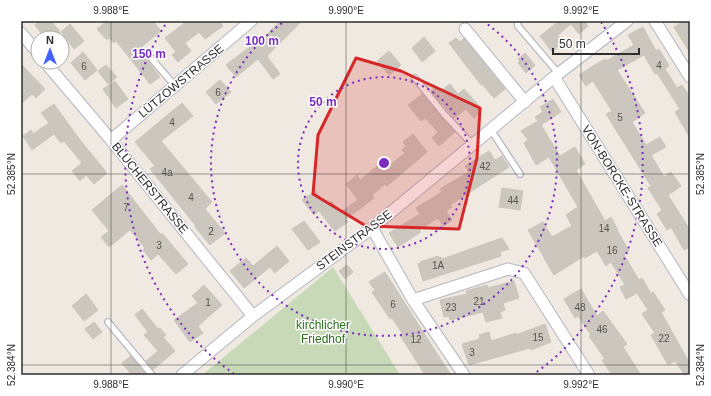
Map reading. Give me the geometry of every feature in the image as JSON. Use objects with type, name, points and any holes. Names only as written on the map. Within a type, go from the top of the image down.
[{"type":"street","name":"LÜTZOWSTRASSE","points":[[111,140],[251,21]]},
{"type":"street","name":"STEINSTRASSE","points":[[182,375],[253,316],[372,228],[556,76],[627,21]]},
{"type":"street","points":[[655,21],[690,76]]},
{"type":"street","points":[[465,29],[525,102]]},
{"type":"street","points":[[21,33],[30,44]]},
{"type":"street","name":"BLÜCHERSTRASSE","points":[[53,70],[253,316]]},
{"type":"street","name":"VON-BORCKE-STRASSE","points":[[556,76],[690,295]]},
{"type":"street","points":[[372,228],[413,300],[464,375]]},
{"type":"street","points":[[413,300],[508,269],[524,273],[589,375]]},
{"type":"lane","points":[[517,21],[518,26],[556,76]]},
{"type":"lane","points":[[146,52],[174,86]]},
{"type":"lane","points":[[415,78],[444,114],[473,145]]},
{"type":"lane","points":[[491,130],[520,174]]},
{"type":"lane","points":[[108,322],[152,375]]},
{"type":"highlighted area","points":[[356,58],[401,71],[480,108],[477,158],[459,229],[366,226],[313,194],[318,135]]},
{"type":"green space","name":"kirchlicher Friedhof","points":[[333,267],[400,375],[202,375]]},
{"type":"building","points":[[40,21],[51,21],[58,30],[39,30],[35,25]]},
{"type":"building","points":[[107,21],[153,21],[161,31],[139,49],[160,77],[150,84],[116,41],[114,43],[109,38],[107,40],[97,29]]},
{"type":"building","points":[[187,21],[219,21],[223,26],[205,39],[199,32],[185,43],[191,51],[178,62],[172,55],[176,52],[165,38]]},
{"type":"building","points":[[280,21],[302,21],[267,56],[280,74],[273,79],[258,59],[236,77],[226,65],[255,43],[257,45]]},
{"type":"building","points":[[559,21],[584,21],[588,26],[579,34],[571,24],[558,35],[560,38],[557,40],[561,44],[552,52],[540,36]]},
{"type":"building","points":[[684,21],[690,21],[690,53],[674,27]]},
{"type":"building","points":[[70,24],[84,41],[74,49],[70,44],[70,30],[63,30]]},
{"type":"building","points":[[643,27],[656,51],[659,49],[669,66],[665,69],[677,88],[682,85],[690,97],[690,138],[675,112],[680,109],[657,73],[655,74],[644,55],[617,70],[645,113],[632,122],[646,145],[660,137],[666,147],[651,155],[664,177],[671,172],[681,186],[668,195],[690,230],[690,247],[684,250],[671,227],[667,230],[657,214],[662,210],[648,188],[651,186],[606,114],[612,111],[593,81],[586,86],[579,75],[605,59],[606,61],[634,45],[628,35]]},
{"type":"building","points":[[424,37],[435,51],[422,62],[412,48]]},
{"type":"building","points":[[456,38],[460,42],[464,38],[505,89],[494,98],[482,84],[481,85],[449,43]]},
{"type":"building","points":[[389,51],[401,65],[389,75],[377,61]]},
{"type":"building","points":[[83,52],[97,70],[85,80],[71,63]]},
{"type":"building","points":[[525,53],[535,65],[526,73],[518,63],[520,61],[518,59]]},
{"type":"building","points":[[21,64],[45,89],[36,98],[32,94],[21,104]]},
{"type":"building","points":[[106,65],[117,77],[108,84],[98,71]]},
{"type":"building","points":[[220,80],[231,92],[216,104],[206,92]]},
{"type":"building","points":[[115,81],[128,99],[116,108],[103,89]]},
{"type":"building","points":[[450,84],[458,94],[464,89],[481,108],[481,112],[474,118],[466,109],[454,118],[431,91],[436,87],[440,91]]},
{"type":"building","points":[[422,94],[455,132],[439,146],[432,138],[438,132],[425,118],[421,121],[408,105]]},
{"type":"building","points":[[553,99],[561,112],[541,125],[560,156],[575,147],[585,164],[576,170],[605,221],[611,217],[629,251],[624,255],[639,280],[642,278],[651,294],[653,292],[665,310],[661,312],[690,364],[690,375],[685,375],[675,361],[668,365],[651,335],[655,333],[642,314],[648,310],[637,293],[626,299],[620,287],[625,285],[611,262],[606,266],[597,251],[585,258],[584,256],[554,275],[528,230],[543,222],[552,237],[572,226],[566,215],[578,207],[549,157],[536,165],[524,143],[528,140],[521,131],[538,121],[535,117],[543,112],[540,107]]},
{"type":"building","points":[[182,103],[193,116],[161,141],[212,202],[205,209],[225,233],[210,245],[150,169],[155,166],[135,142]]},
{"type":"building","points":[[54,104],[80,140],[107,173],[94,184],[86,175],[80,181],[72,171],[82,163],[64,141],[61,143],[54,134],[32,150],[23,136],[31,130],[33,134],[49,123],[41,113]]},
{"type":"building","points":[[413,134],[427,152],[387,186],[385,184],[372,195],[374,198],[346,219],[348,222],[335,231],[319,211],[331,201],[341,212],[358,200],[346,184],[357,175],[360,180],[386,159],[391,164],[405,153],[402,150],[406,146],[403,142]]},
{"type":"building","points":[[489,151],[495,160],[502,156],[509,167],[450,205],[452,207],[446,211],[452,220],[443,226],[438,218],[419,230],[421,232],[398,247],[389,233],[420,214],[416,208],[442,192],[440,189],[469,172],[465,166]]},
{"type":"building","points":[[122,185],[161,235],[162,233],[188,264],[176,274],[158,254],[151,260],[143,250],[145,248],[130,230],[109,247],[101,237],[109,231],[92,210]]},
{"type":"building","points":[[502,188],[523,191],[520,210],[499,207]]},
{"type":"building","points":[[315,191],[326,205],[314,215],[302,200]]},
{"type":"building","points":[[304,221],[320,242],[308,250],[292,229]]},
{"type":"building","points":[[502,238],[509,249],[500,252],[501,256],[423,281],[418,264],[421,263],[420,262],[438,256],[442,259]]},
{"type":"building","points":[[277,246],[289,261],[275,273],[270,267],[244,288],[230,271],[246,258],[253,266]]},
{"type":"building","points":[[347,265],[353,272],[345,279],[339,271]]},
{"type":"building","points":[[385,272],[451,375],[425,375],[400,335],[402,333],[392,318],[390,319],[372,292],[375,290],[369,282]]},
{"type":"building","points":[[514,281],[519,298],[503,303],[505,310],[500,312],[502,318],[486,322],[483,312],[450,320],[449,316],[444,317],[440,300],[467,294],[466,291],[487,285],[488,288]]},
{"type":"building","points":[[204,285],[222,305],[198,326],[203,333],[190,342],[174,320],[198,303],[192,296]]},
{"type":"building","points":[[581,289],[597,316],[603,311],[627,344],[623,347],[641,375],[612,375],[602,360],[605,359],[589,336],[591,335],[578,316],[575,318],[564,299]]},
{"type":"building","points":[[86,294],[98,310],[84,321],[72,306]]},
{"type":"building","points":[[142,309],[158,329],[160,328],[166,335],[163,337],[175,351],[153,370],[146,361],[158,351],[144,335],[148,332],[135,315]]},
{"type":"building","points":[[94,322],[102,332],[93,339],[85,329]]},
{"type":"building","points":[[545,324],[551,342],[531,350],[530,348],[469,365],[462,344],[480,339],[479,335],[489,332],[491,341],[516,333],[516,335]]},
{"type":"building","points":[[131,356],[146,375],[130,375],[131,374],[122,363]]}]
